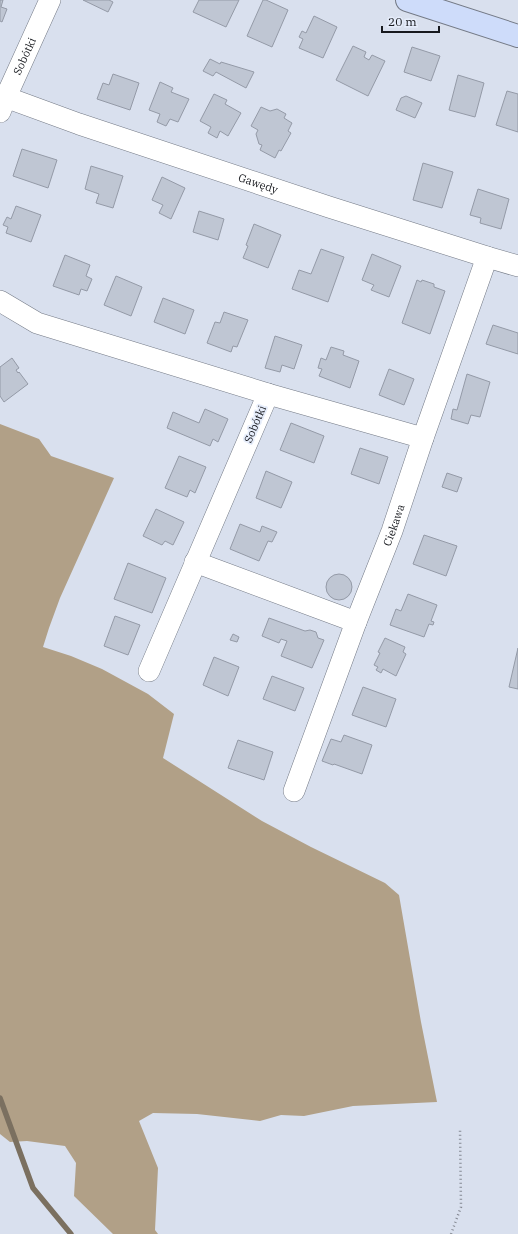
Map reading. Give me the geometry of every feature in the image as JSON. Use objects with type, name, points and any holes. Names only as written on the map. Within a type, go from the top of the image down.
[{"type":"street","name":"Sobótki","points":[[2,101],[50,0]]},
{"type":"street","points":[[407,0],[518,36]]},
{"type":"street","name":"Gawędy","points":[[2,101],[79,124],[518,266]]},
{"type":"street","name":"Ciekawa","points":[[294,791],[356,622],[392,531],[487,257]]},
{"type":"street","name":"Sobótki","points":[[0,301],[37,323],[268,394],[149,670]]},
{"type":"street","points":[[268,394],[423,438]]},
{"type":"street","points":[[195,562],[356,622]]},
{"type":"path","points":[[451,1234],[461,1207],[460,1128]]},
{"type":"shaded area","points":[[0,424],[39,439],[51,456],[114,478],[60,598],[43,647],[71,656],[102,669],[148,694],[174,714],[163,758],[262,821],[385,883],[399,895],[421,1022],[437,1102],[353,1106],[304,1116],[281,1115],[260,1121],[197,1114],[153,1113],[139,1121],[158,1168],[155,1230],[158,1234],[113,1234],[74,1196],[76,1163],[65,1146],[27,1141],[10,1142],[0,1134]]},
{"type":"building","points":[[0,0],[3,0],[1,7],[7,9],[2,22],[0,21]]},
{"type":"building","points":[[83,0],[109,0],[113,2],[108,12]]},
{"type":"building","points":[[199,0],[239,0],[226,27],[193,12]]},
{"type":"building","points":[[263,0],[288,10],[272,47],[247,36]]},
{"type":"building","points":[[314,16],[337,27],[323,58],[299,48],[303,39],[299,37],[302,31],[306,33]]},
{"type":"building","points":[[353,46],[366,52],[364,57],[369,60],[372,55],[385,61],[368,96],[336,80]]},
{"type":"building","points":[[412,47],[440,56],[431,81],[404,72]]},
{"type":"building","points":[[210,59],[220,64],[221,62],[254,72],[246,88],[216,72],[213,76],[203,71]]},
{"type":"building","points":[[113,74],[139,83],[130,110],[97,99],[103,83],[109,85]]},
{"type":"building","points":[[458,75],[484,83],[475,117],[449,110]]},
{"type":"building","points":[[160,82],[173,88],[171,92],[189,99],[178,122],[170,119],[166,126],[157,122],[160,114],[149,110]]},
{"type":"building","points":[[507,91],[518,94],[518,132],[496,125]]},
{"type":"building","points":[[214,94],[227,100],[225,104],[241,113],[228,136],[220,131],[217,138],[208,133],[211,127],[200,121]]},
{"type":"building","points":[[406,96],[422,103],[415,118],[396,110],[401,98]]},
{"type":"building","points":[[261,107],[270,111],[277,109],[286,114],[284,118],[292,123],[288,131],[291,133],[281,151],[279,150],[275,158],[260,150],[262,145],[259,144],[256,134],[258,130],[251,126]]},
{"type":"building","points":[[22,149],[57,160],[48,188],[13,176]]},
{"type":"building","points":[[423,163],[453,172],[442,208],[413,200]]},
{"type":"building","points":[[91,166],[123,176],[113,208],[96,203],[99,194],[85,189]]},
{"type":"building","points":[[162,177],[185,188],[171,219],[159,213],[163,205],[152,200]]},
{"type":"building","points":[[478,189],[509,199],[501,229],[480,223],[481,218],[470,215]]},
{"type":"building","points":[[16,206],[41,215],[31,242],[6,233],[8,227],[3,225],[7,217],[11,219]]},
{"type":"building","points":[[199,211],[224,219],[218,240],[193,232]]},
{"type":"building","points":[[254,224],[281,235],[268,268],[243,258]]},
{"type":"building","points":[[321,249],[344,257],[328,302],[292,289],[299,270],[311,274]]},
{"type":"building","points":[[372,254],[401,266],[389,297],[371,290],[374,285],[362,280]]},
{"type":"building","points":[[65,255],[90,265],[86,276],[92,279],[87,291],[81,289],[79,295],[53,286]]},
{"type":"building","points":[[116,276],[142,287],[131,316],[104,305]]},
{"type":"building","points":[[417,280],[434,284],[434,287],[445,291],[430,334],[402,323]]},
{"type":"building","points":[[163,298],[194,310],[185,334],[154,322]]},
{"type":"building","points":[[224,312],[248,320],[237,347],[233,346],[231,352],[207,343],[215,322],[220,323]]},
{"type":"building","points":[[493,325],[518,333],[518,354],[486,344]]},
{"type":"building","points":[[275,336],[302,345],[294,369],[282,365],[280,372],[265,368]]},
{"type":"building","points":[[331,347],[344,351],[343,355],[359,361],[350,388],[319,376],[322,369],[318,368],[321,358],[326,360]]},
{"type":"building","points":[[12,358],[19,368],[16,370],[28,384],[4,402],[0,396],[0,367]]},
{"type":"building","points":[[389,369],[414,379],[404,405],[379,395]]},
{"type":"building","points":[[467,374],[490,382],[480,417],[471,415],[468,424],[451,419],[453,409],[457,410]]},
{"type":"building","points":[[205,409],[228,419],[218,442],[213,439],[210,446],[167,428],[173,412],[199,423]]},
{"type":"building","points":[[291,423],[324,436],[314,463],[280,450]]},
{"type":"building","points":[[360,448],[388,457],[379,484],[351,474]]},
{"type":"building","points":[[179,456],[206,467],[195,493],[190,490],[187,497],[165,488]]},
{"type":"building","points":[[266,471],[292,482],[281,508],[256,498]]},
{"type":"building","points":[[447,473],[462,478],[457,492],[442,487]]},
{"type":"building","points":[[156,509],[184,522],[173,545],[165,541],[162,545],[143,536]]},
{"type":"building","points":[[240,524],[260,532],[262,526],[277,532],[272,542],[268,541],[259,561],[230,549]]},
{"type":"building","points":[[424,535],[457,546],[446,576],[413,564]]},
{"type":"building","points":[[128,563],[166,578],[152,613],[114,599]]},
{"type":"building","points":[[339,574],[348,578],[352,587],[348,596],[339,600],[330,596],[326,587],[330,578]]},
{"type":"building","points":[[408,594],[437,605],[431,621],[434,622],[433,625],[429,624],[424,637],[390,625],[396,609],[401,611]]},
{"type":"building","points":[[115,616],[140,625],[128,655],[104,646]]},
{"type":"building","points":[[269,618],[305,631],[310,630],[316,632],[318,638],[324,640],[312,668],[281,656],[287,641],[281,639],[279,643],[262,636]]},
{"type":"building","points":[[233,634],[239,637],[237,642],[230,640]]},
{"type":"building","points":[[385,638],[405,647],[403,652],[406,654],[396,676],[383,669],[381,673],[376,670],[378,667],[374,665],[380,653],[378,652]]},
{"type":"building","points":[[518,648],[518,689],[509,687]]},
{"type":"building","points":[[214,657],[239,667],[228,696],[203,685]]},
{"type":"building","points":[[272,676],[304,688],[295,711],[263,699]]},
{"type":"building","points":[[363,687],[396,699],[386,727],[352,715]]},
{"type":"building","points":[[344,735],[372,745],[362,774],[322,761],[331,739],[341,742]]},
{"type":"building","points":[[238,740],[273,752],[264,780],[228,768]]},
{"type":"waterway","points":[[0,1098],[33,1188],[71,1234]]}]
